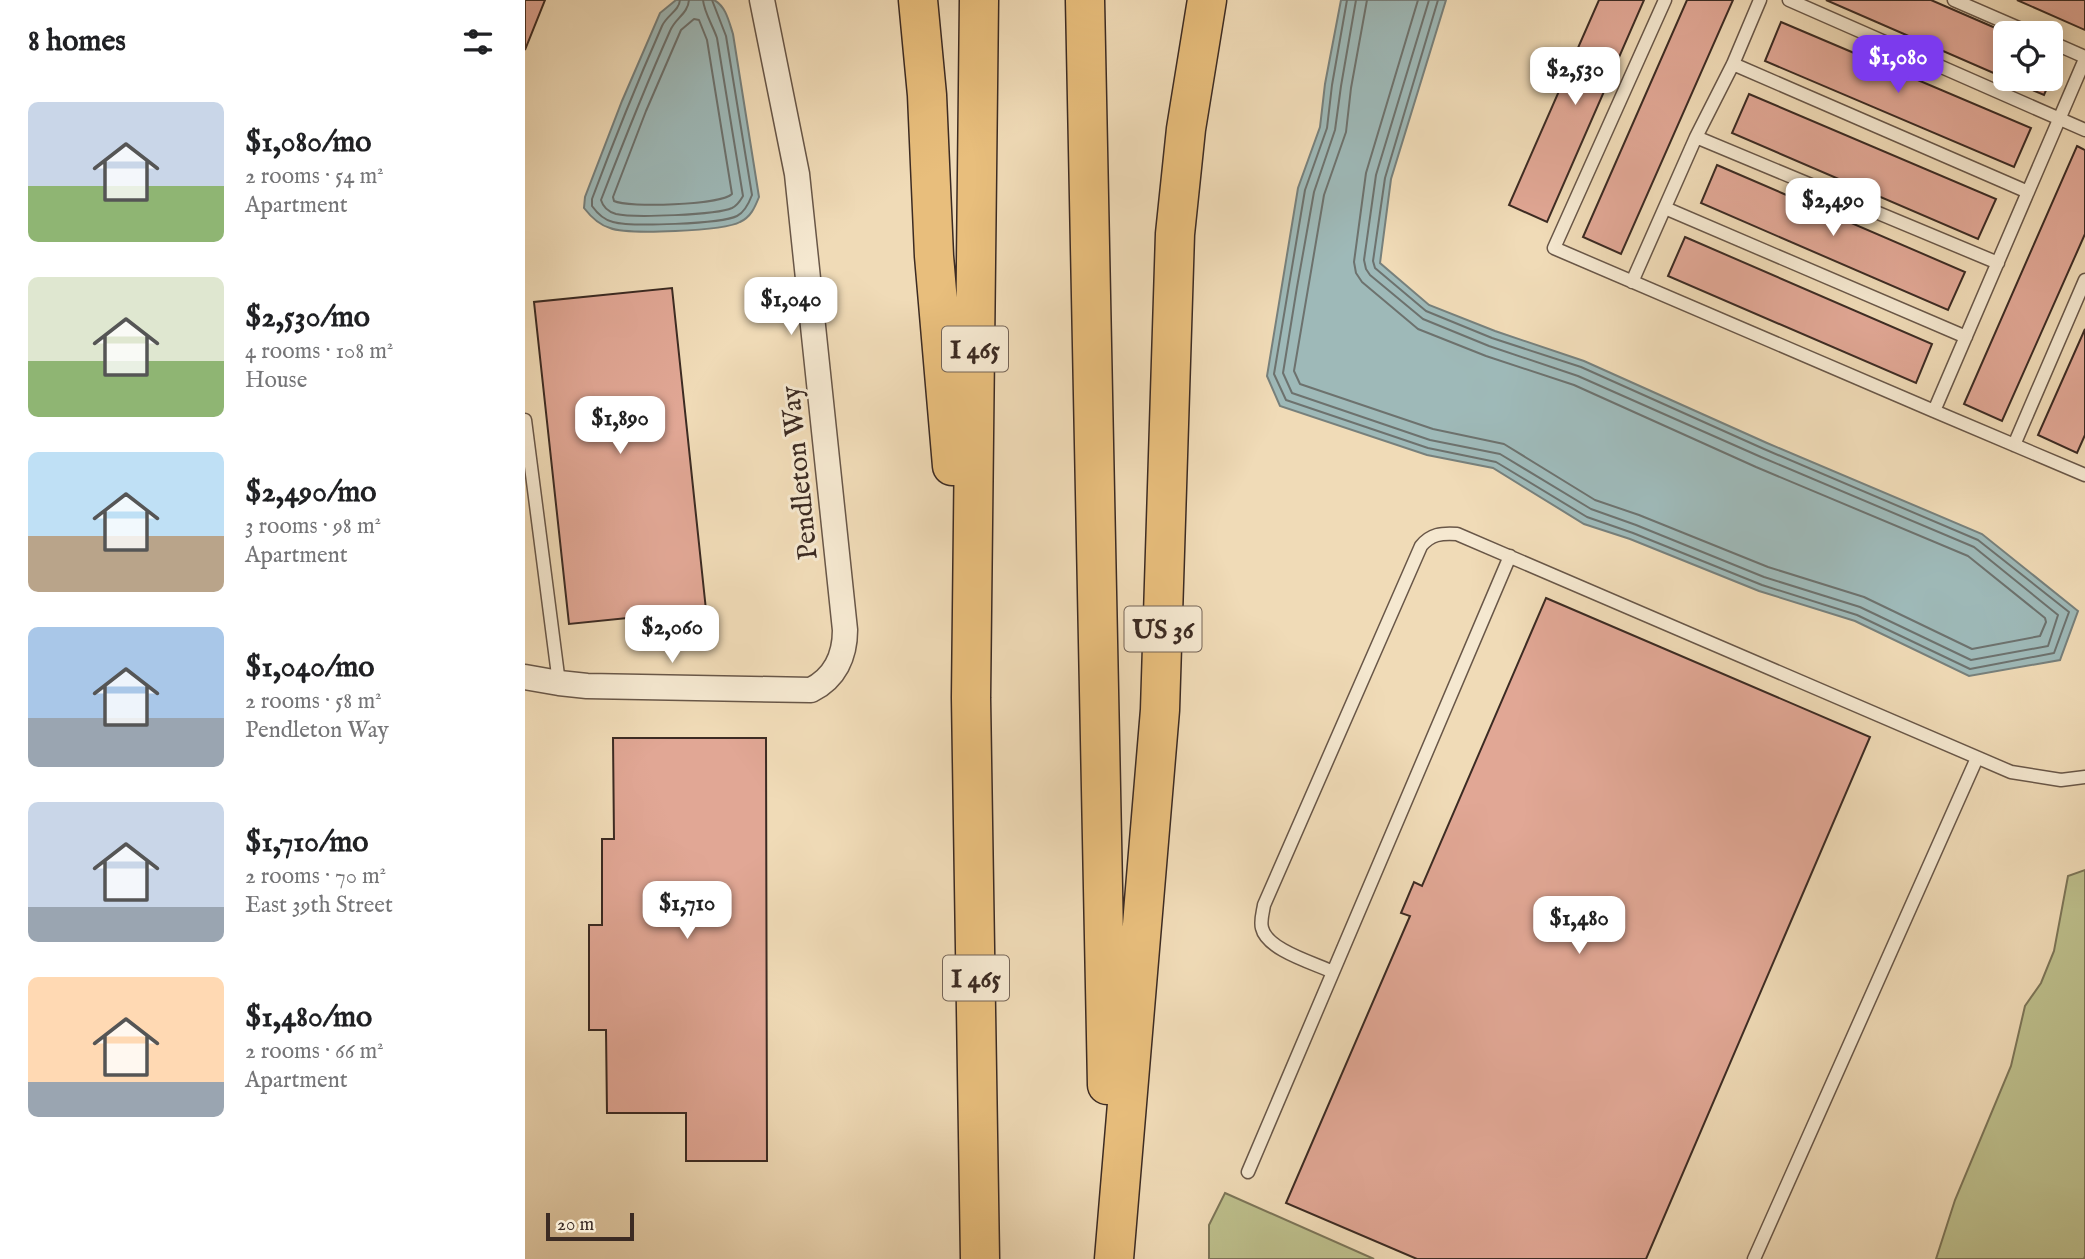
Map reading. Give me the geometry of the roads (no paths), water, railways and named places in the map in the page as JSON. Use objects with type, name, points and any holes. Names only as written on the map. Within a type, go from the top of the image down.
[{"type":"highway","points":[[918,0],[929,135],[934,256],[971,698]]},
{"type":"highway","name":"I 465","points":[[979,0],[971,698],[980,1259]]},
{"type":"highway","points":[[1085,0],[1112,1259]]},
{"type":"highway","name":"US 36","points":[[1112,1259],[1160,710],[1175,234],[1186,129],[1207,0]]},
{"type":"street","name":"Pendleton Way","points":[[559,683],[811,690],[831,677],[843,648],[845,630],[797,174],[762,0]]},
{"type":"street","points":[[525,682],[559,683]]},
{"type":"lane","points":[[1665,0],[1554,248],[2085,475]]},
{"type":"lane","points":[[1632,282],[1760,0]]},
{"type":"lane","points":[[1789,0],[2085,130]]},
{"type":"lane","points":[[1954,0],[2003,21]]},
{"type":"lane","points":[[1934,411],[2085,58],[2063,48]]},
{"type":"lane","points":[[1733,64],[2028,192]]},
{"type":"lane","points":[[1696,137],[1998,263]]},
{"type":"lane","points":[[1665,208],[1966,337]]},
{"type":"lane","points":[[2014,445],[2085,280]]},
{"type":"lane","points":[[525,420],[559,683]]},
{"type":"lane","points":[[1333,972],[1280,949],[1266,939],[1261,926],[1264,905],[1420,546],[1428,538],[1446,533],[1457,534],[1510,556],[2011,772],[2061,780],[2085,777]]},
{"type":"lane","points":[[1248,1172],[1510,556]]},
{"type":"lane","points":[[1754,1259],[1976,758]]},
{"type":"water","points":[[676,0],[714,0],[727,15],[733,34],[759,197],[747,217],[731,225],[654,232],[610,228],[599,223],[584,208],[585,197],[660,13]]},
{"type":"water","points":[[1341,0],[1446,0],[1391,179],[1380,263],[1429,305],[1584,361],[1767,443],[1982,534],[2078,611],[2060,660],[1969,676],[1855,621],[1759,591],[1630,539],[1584,524],[1493,468],[1427,455],[1280,406],[1267,376],[1298,188],[1320,127]]}]
